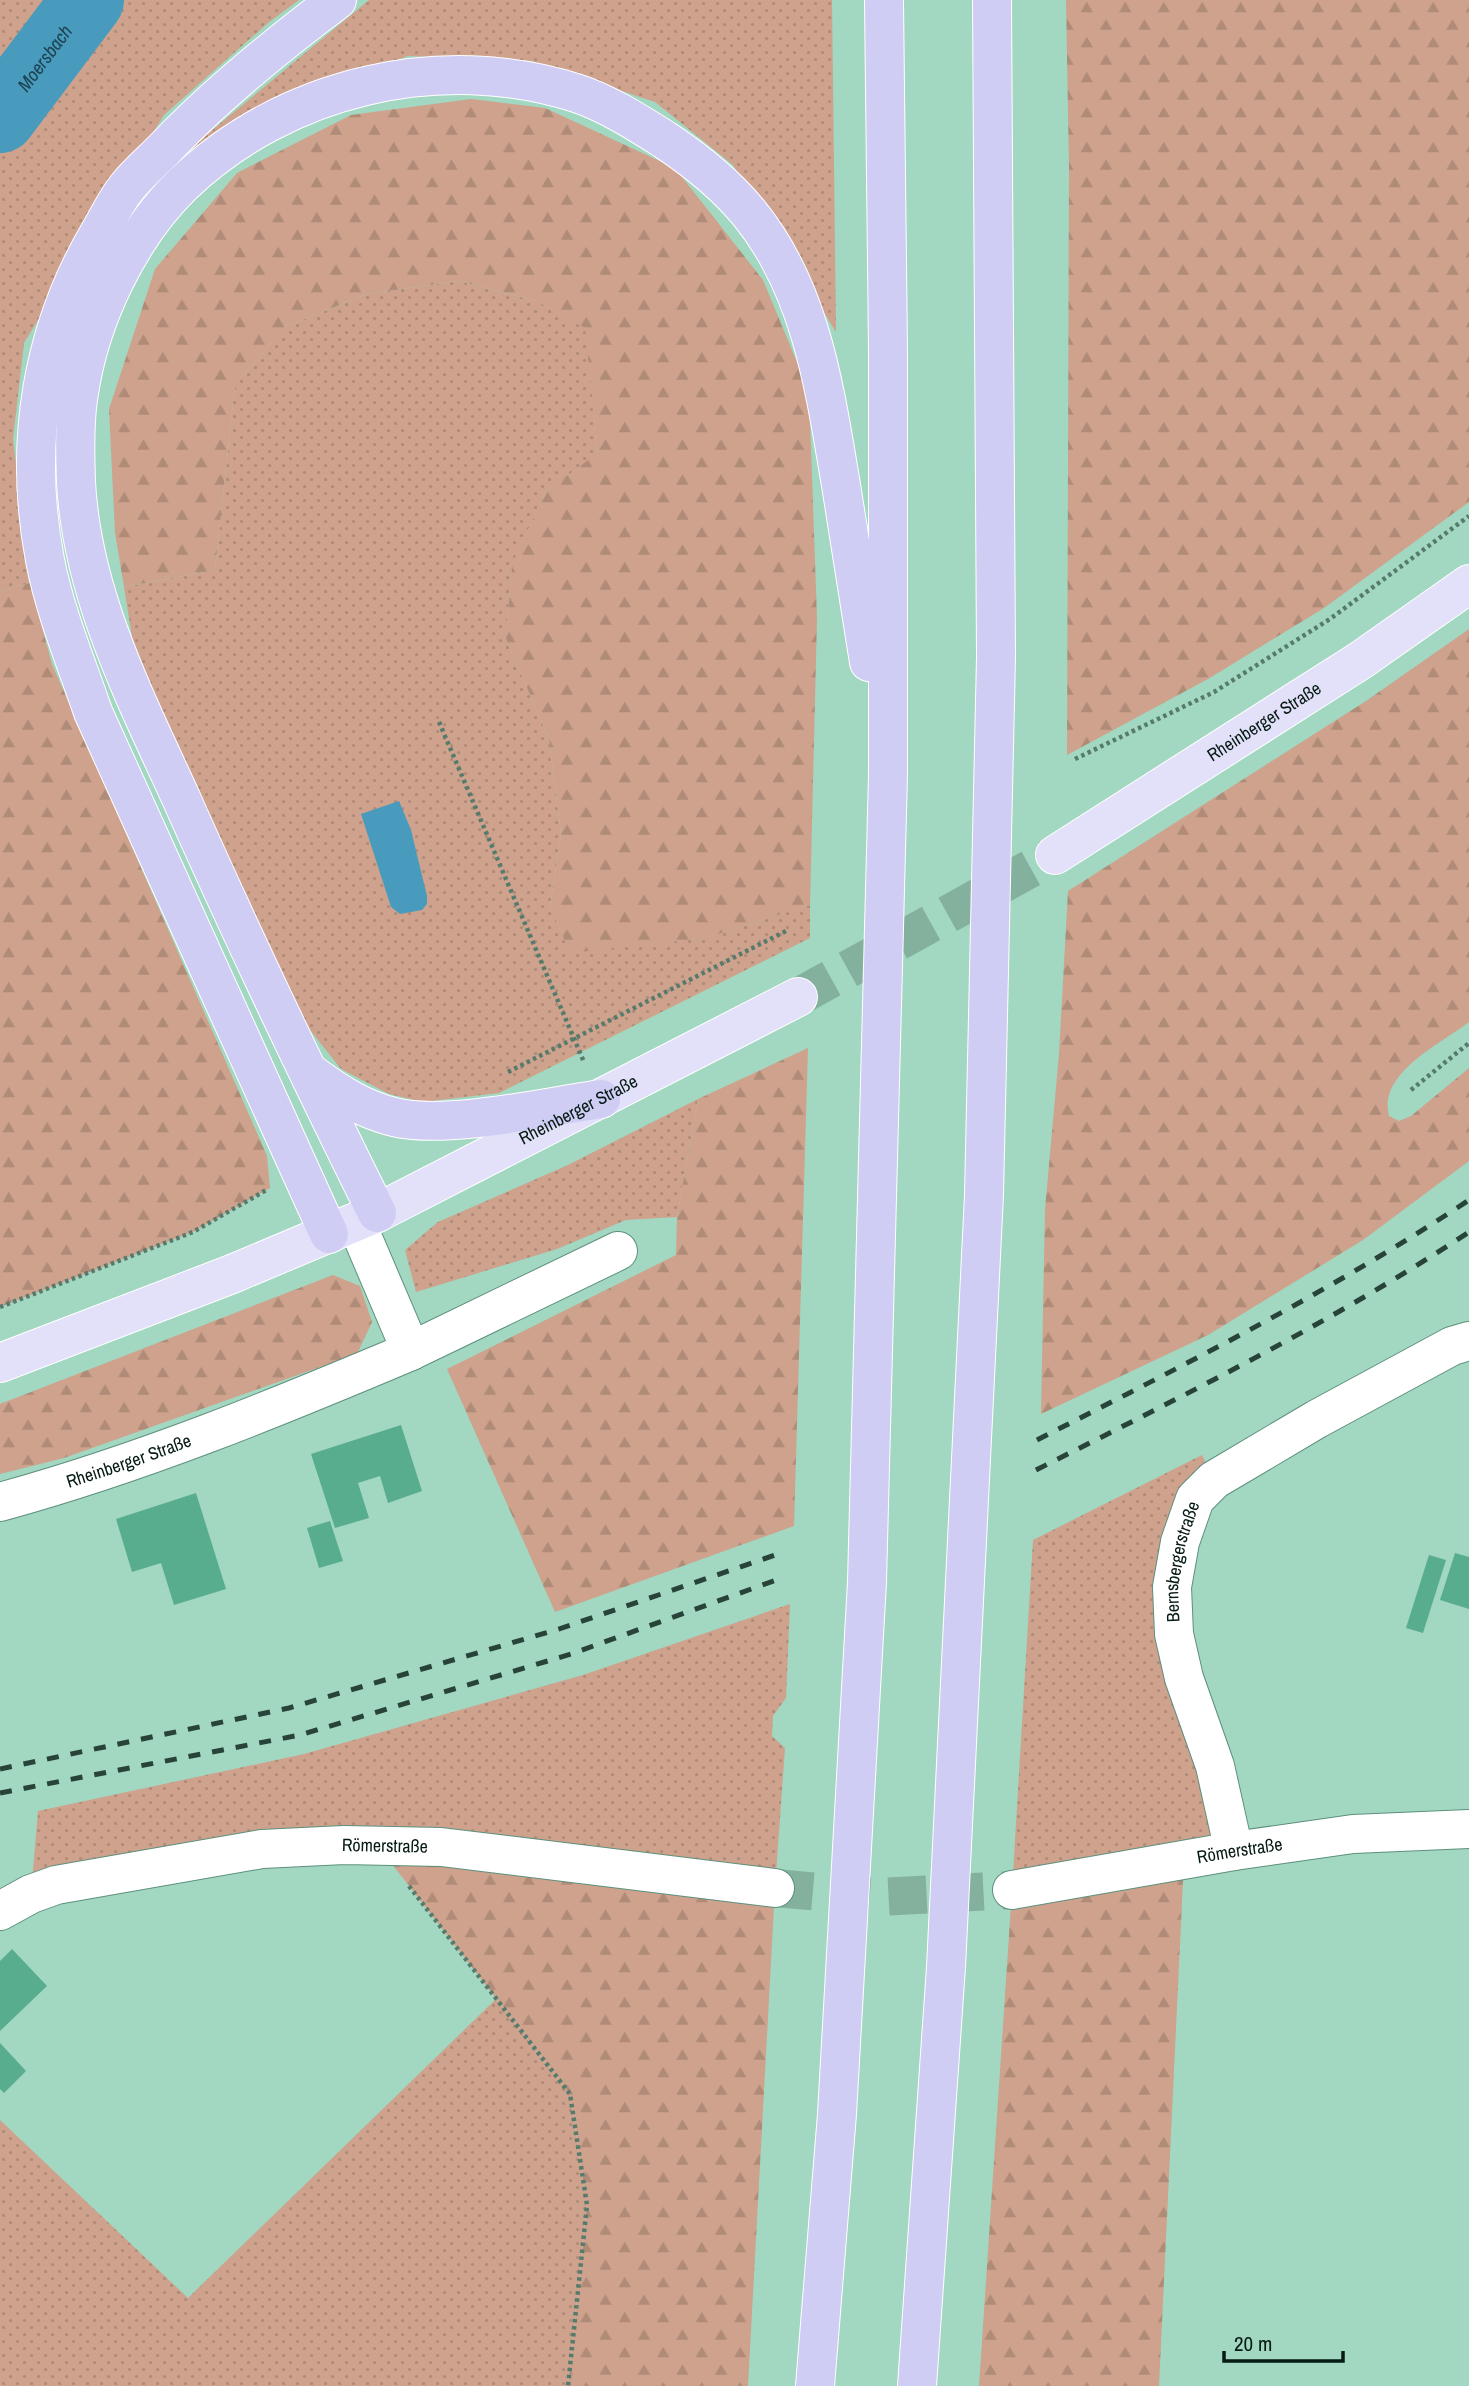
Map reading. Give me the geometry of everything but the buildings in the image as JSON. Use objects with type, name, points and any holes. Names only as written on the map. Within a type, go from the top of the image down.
[{"type":"highway","points":[[337,0],[238,78],[127,187],[88,252],[56,324],[40,395],[36,470],[45,560],[66,636],[93,712],[301,1175],[354,1223]]},
{"type":"highway","points":[[816,2386],[837,2114],[867,1582],[888,775],[888,351],[884,0]]},
{"type":"highway","points":[[917,2386],[946,1967],[984,1195],[996,657],[995,9]]},
{"type":"highway","points":[[354,1223],[307,1070],[244,941],[117,657],[89,573],[76,484],[78,394],[98,321],[136,242],[181,186],[233,145],[306,103],[384,80],[444,74],[517,79],[581,94],[640,124],[695,160],[749,213],[781,263],[811,330],[828,407],[888,775]]},
{"type":"highway","points":[[307,1070],[341,1096],[368,1109],[418,1121],[455,1120],[601,1099]]},
{"type":"main road","name":"Rheinberger Straße","points":[[1055,855],[1361,660],[1469,584]]},
{"type":"main road","name":"Rheinberger Straße","points":[[0,1363],[354,1223],[601,1099],[690,1049],[798,997]]},
{"type":"street","points":[[354,1223],[411,1351]]},
{"type":"street","name":"Rheinberger Straße","points":[[0,1502],[86,1478],[256,1417],[411,1351],[618,1251]]},
{"type":"street","name":"Bernsbergerstraße","points":[[1234,1851],[1215,1766],[1184,1678],[1174,1634],[1172,1587],[1180,1542],[1195,1500],[1214,1480],[1306,1426],[1452,1346],[1469,1341]]},
{"type":"street","name":"Römerstraße","points":[[1012,1890],[1353,1833],[1469,1829]]},
{"type":"street","name":"Römerstraße","points":[[0,1911],[31,1894],[56,1885],[262,1849],[441,1847],[775,1888]]},
{"type":"path","points":[[1074,759],[1214,692],[1330,619],[1469,516]]},
{"type":"path","points":[[439,722],[601,1099]]},
{"type":"path","points":[[502,1075],[788,930]]},
{"type":"path","points":[[1411,1090],[1469,1043]]},
{"type":"path","points":[[0,1307],[193,1232],[258,1194],[301,1175]]},
{"type":"path","points":[[378,1846],[570,2094],[587,2205],[568,2386]]},
{"type":"green space","points":[[0,0],[299,0],[268,23],[164,115],[24,343],[13,439],[30,583],[0,591]]},
{"type":"green space","points":[[369,0],[832,0],[836,332],[733,165],[655,102],[531,61],[408,56],[245,117],[162,192],[164,170]]},
{"type":"green space","points":[[1066,0],[1469,0],[1469,502],[1324,608],[1208,679],[1067,755],[1069,168]]},
{"type":"green space","points":[[471,99],[545,108],[675,168],[763,280],[809,391],[817,618],[810,905],[706,938],[570,953],[550,906],[561,834],[549,739],[506,639],[512,564],[546,491],[598,453],[585,328],[536,301],[459,281],[367,294],[287,326],[235,384],[215,570],[124,587],[115,533],[109,409],[155,269],[237,173],[351,115]]},
{"type":"green space","points":[[459,281],[536,301],[586,328],[598,454],[546,491],[512,565],[506,639],[549,739],[561,834],[550,906],[570,952],[705,938],[810,905],[810,938],[499,1093],[423,1102],[389,1094],[341,1069],[291,1006],[136,662],[124,587],[215,570],[235,384],[287,326],[367,294]]},
{"type":"green space","points":[[30,583],[52,664],[267,1156],[270,1188],[193,1232],[0,1307],[0,591]]},
{"type":"green space","points":[[1469,629],[1469,1022],[1402,1073],[1393,1086],[1388,1101],[1389,1116],[1399,1121],[1411,1116],[1469,1068],[1469,1161],[1363,1240],[1208,1335],[1041,1414],[1045,1209],[1059,1054],[1068,891],[1366,701]]},
{"type":"green space","points":[[808,1048],[794,1526],[555,1612],[447,1369],[676,1255],[677,1217],[698,1099]]},
{"type":"green space","points":[[698,1099],[677,1217],[626,1220],[557,1249],[416,1292],[405,1250],[438,1222],[568,1165]]},
{"type":"green space","points":[[333,1275],[360,1286],[372,1322],[357,1354],[64,1458],[0,1474],[0,1404]]},
{"type":"green space","points":[[1202,1455],[1214,1480],[1172,1587],[1234,1851],[1012,1890],[1033,1540]]},
{"type":"green space","points":[[790,1604],[786,1698],[773,1716],[772,1736],[785,1748],[775,1888],[441,1847],[31,1894],[38,1811],[304,1754],[583,1675]]},
{"type":"green space","points":[[378,1846],[775,1888],[748,2386],[568,2386],[587,2205],[570,2094]]},
{"type":"green space","points":[[1184,1860],[1159,2386],[979,2386],[1012,1890]]},
{"type":"green space","points":[[496,1999],[570,2094],[587,2205],[568,2386],[0,2386],[0,2120],[188,2298]]},
{"type":"water","points":[[399,801],[411,830],[427,896],[427,904],[422,910],[400,914],[391,907],[361,814]]},
{"type":"waterway","name":"Moersbach","points":[[0,117],[88,0]]},
{"type":"tunnel","points":[[798,997],[1055,855]]},
{"type":"tunnel","points":[[775,1888],[878,1897],[1012,1890]]},
{"type":"railway","points":[[1037,1440],[1311,1296],[1469,1200]]},
{"type":"railway","points":[[1036,1470],[1310,1328],[1469,1232]]},
{"type":"railway","points":[[0,1769],[289,1708],[559,1629],[781,1553]]},
{"type":"railway","points":[[0,1793],[300,1735],[571,1654],[779,1579]]}]
